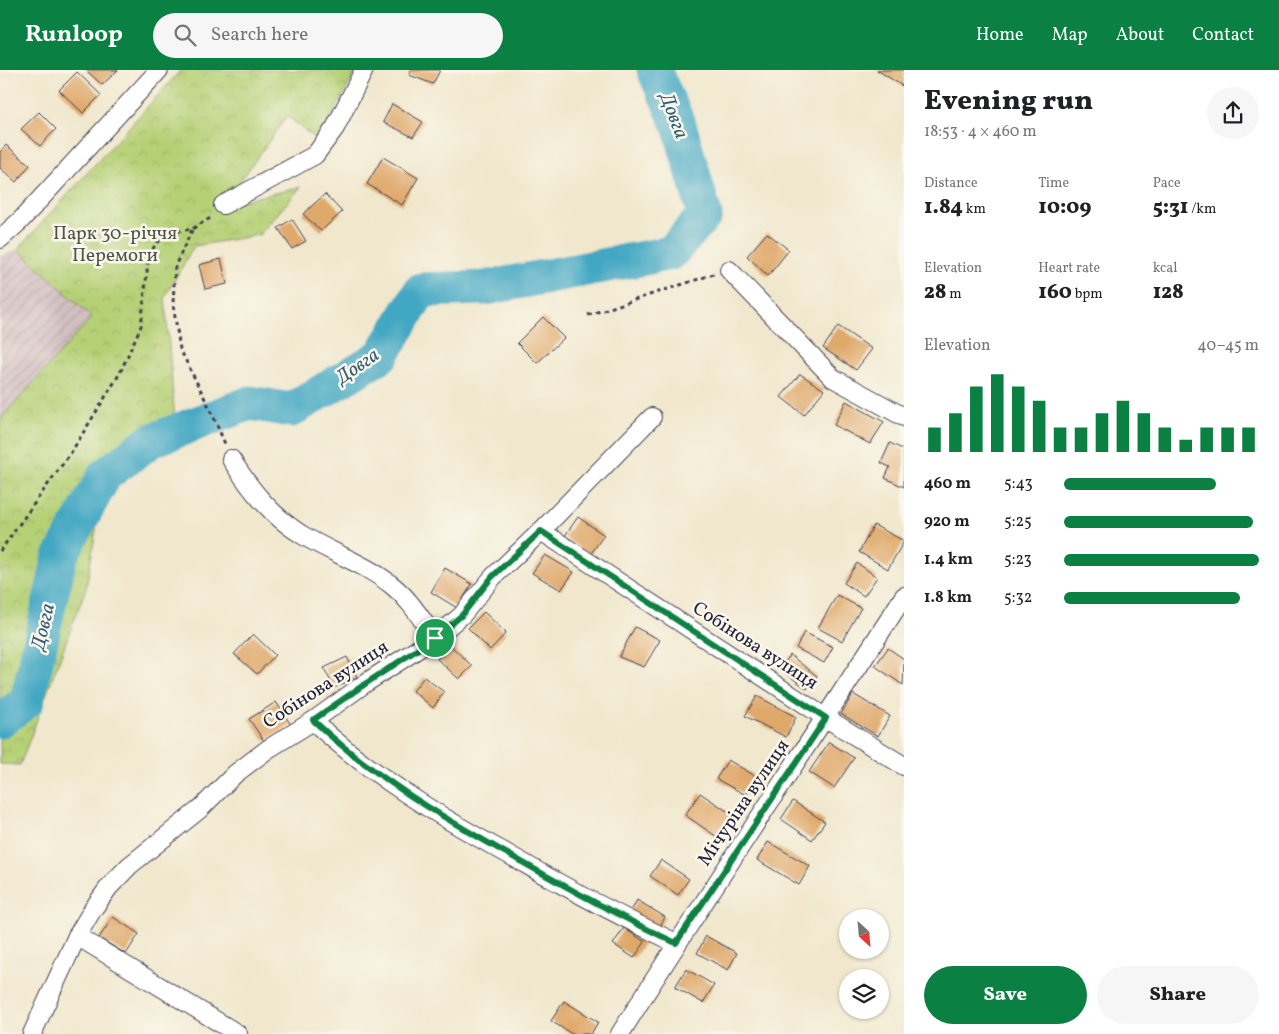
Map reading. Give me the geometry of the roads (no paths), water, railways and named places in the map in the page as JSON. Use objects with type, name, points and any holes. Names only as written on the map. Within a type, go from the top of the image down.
[{"type":"street","points":[[0,239],[20,221],[159,70]]},
{"type":"street","points":[[223,205],[315,155],[335,128],[364,70]]},
{"type":"street","points":[[729,270],[833,378],[904,417]]},
{"type":"street","points":[[541,531],[652,417]]},
{"type":"street","points":[[231,459],[246,483],[266,507],[304,536],[362,566],[394,587],[410,603],[435,638]]},
{"type":"street","name":"Собінова вулиця","points":[[32,1034],[77,936],[92,909],[129,866],[200,809],[236,774],[268,748],[435,638],[462,615],[492,577],[541,531],[826,718],[904,766]]},
{"type":"street","name":"Мічуріна вулиця","points":[[620,1034],[676,943],[826,718],[904,596]]},
{"type":"street","points":[[313,720],[339,745],[389,783],[443,818],[602,908],[676,943]]},
{"type":"street","points":[[77,936],[238,1034]]},
{"type":"waterway","name":"Довга","points":[[0,721],[27,701],[60,557],[105,475],[150,441],[250,403],[291,410],[381,356],[421,290],[485,288],[671,253],[705,215],[679,125],[654,70]]},
{"type":"park label","name":"Парк 30-річчя Перемоги","points":[[115,245]]}]
